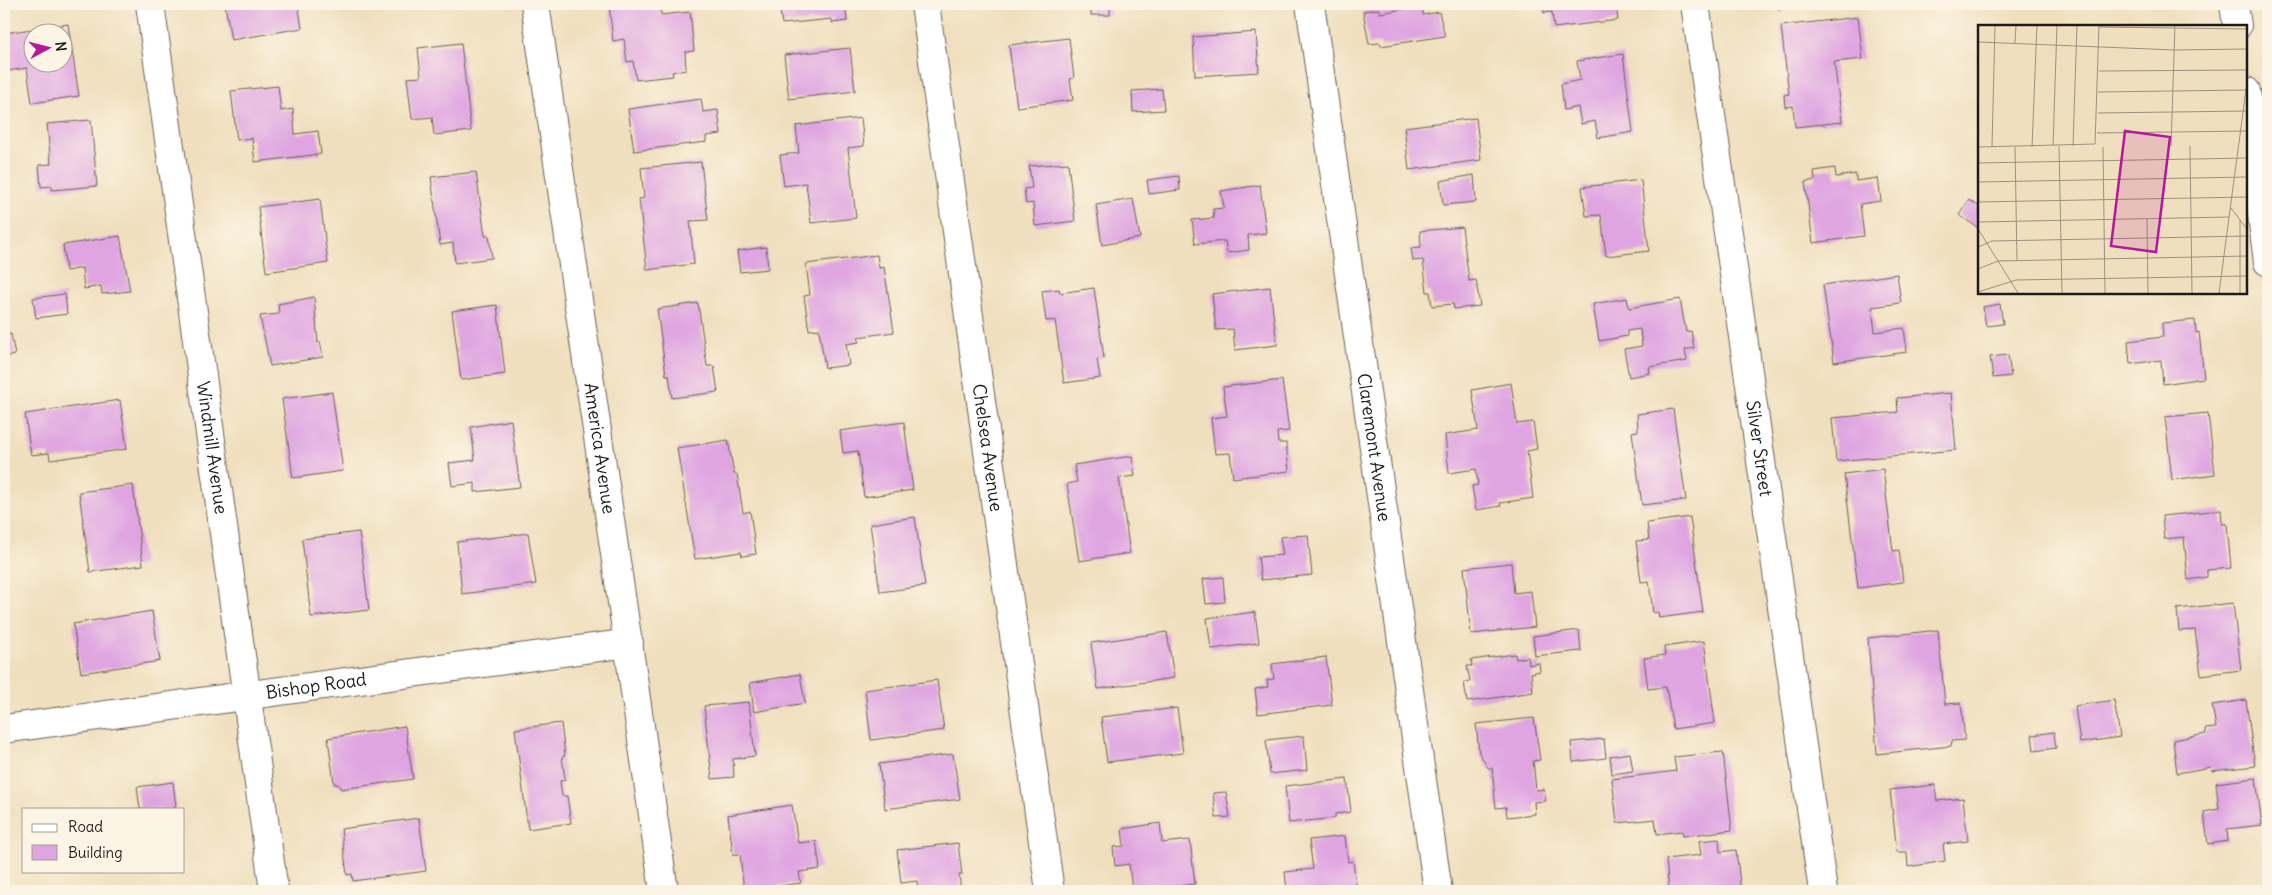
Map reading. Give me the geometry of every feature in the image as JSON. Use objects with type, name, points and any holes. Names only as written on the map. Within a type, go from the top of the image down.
[{"type":"street","name":"Windmill Avenue","points":[[150,4],[274,891]]},
{"type":"street","name":"America Avenue","points":[[535,4],[664,891]]},
{"type":"street","name":"Chelsea Avenue","points":[[925,4],[1050,891]]},
{"type":"street","name":"Claremont Avenue","points":[[1310,4],[1438,891]]},
{"type":"street","name":"Silver Street","points":[[1695,4],[1823,891]]},
{"type":"street","points":[[2234,4],[2237,25]]},
{"type":"street","points":[[2247,99],[2268,262]]},
{"type":"street","name":"Bishop Road","points":[[4,729],[629,643]]},
{"type":"building","points":[[225,4],[298,4],[302,28],[231,40]]},
{"type":"building","points":[[609,4],[660,4],[661,15],[690,12],[694,51],[685,52],[686,70],[672,72],[673,76],[636,80],[633,61],[627,62],[624,39],[613,41]]},
{"type":"building","points":[[779,4],[845,4],[847,21],[832,23],[832,19],[782,24]]},
{"type":"building","points":[[1091,4],[1110,4],[1110,15],[1091,15]]},
{"type":"building","points":[[1543,4],[1616,4],[1618,20],[1554,28],[1552,12],[1544,13]]},
{"type":"building","points":[[1778,4],[1815,4],[1815,5],[1778,9]]},
{"type":"building","points":[[1423,6],[1423,15],[1439,12],[1445,36],[1381,46],[1380,43],[1369,44],[1363,11],[1379,9],[1380,13]]},
{"type":"building","points":[[1858,17],[1863,59],[1834,62],[1842,122],[1795,127],[1793,106],[1785,107],[1784,95],[1789,94],[1781,26]]},
{"type":"building","points":[[22,30],[22,69],[7,71],[4,33]]},
{"type":"building","points":[[1256,32],[1259,72],[1195,76],[1193,37]]},
{"type":"building","points":[[1069,38],[1074,78],[1070,79],[1073,100],[1017,107],[1009,45]]},
{"type":"building","points":[[461,43],[471,131],[434,135],[432,117],[412,119],[407,78],[421,77],[418,48]]},
{"type":"building","points":[[850,48],[855,91],[789,99],[784,55]]},
{"type":"building","points":[[72,50],[79,96],[32,103],[28,72],[72,72]]},
{"type":"building","points":[[1623,54],[1633,132],[1598,138],[1595,121],[1581,124],[1578,107],[1564,110],[1561,84],[1580,80],[1577,61]]},
{"type":"building","points":[[278,86],[281,111],[293,109],[295,134],[318,131],[321,154],[255,162],[252,138],[237,140],[231,91]]},
{"type":"building","points":[[1162,89],[1164,110],[1133,112],[1132,91]]},
{"type":"building","points":[[701,99],[703,112],[718,110],[721,134],[706,136],[706,142],[634,151],[628,109]]},
{"type":"building","points":[[861,118],[864,146],[848,148],[856,218],[811,223],[806,183],[784,186],[780,155],[799,153],[796,126]]},
{"type":"building","points":[[1476,118],[1481,160],[1409,170],[1404,127]]},
{"type":"building","points":[[91,120],[97,186],[52,190],[52,186],[41,187],[39,165],[51,164],[47,124]]},
{"type":"building","points":[[701,162],[708,220],[690,221],[694,264],[647,270],[639,199],[644,198],[641,168]]},
{"type":"building","points":[[1068,163],[1075,221],[1035,226],[1033,203],[1026,204],[1024,189],[1032,188],[1029,166]]},
{"type":"building","points":[[1835,168],[1836,177],[1856,174],[1856,181],[1878,178],[1881,201],[1860,204],[1864,236],[1813,243],[1805,182],[1815,180],[1814,171]]},
{"type":"building","points":[[476,172],[485,236],[489,236],[492,258],[455,263],[453,243],[440,245],[431,177]]},
{"type":"building","points":[[1474,175],[1476,202],[1443,205],[1440,181]]},
{"type":"building","points":[[1179,176],[1180,190],[1149,194],[1147,180]]},
{"type":"building","points":[[1641,180],[1649,251],[1606,256],[1601,215],[1586,216],[1582,187]]},
{"type":"building","points":[[1260,185],[1266,233],[1248,235],[1249,250],[1227,253],[1225,241],[1195,244],[1192,220],[1214,218],[1213,209],[1224,208],[1221,191]]},
{"type":"building","points":[[320,199],[328,263],[266,272],[258,207]]},
{"type":"building","points":[[1133,199],[1140,238],[1102,245],[1096,205]]},
{"type":"building","points":[[1969,200],[1978,206],[1978,228],[1959,215]]},
{"type":"building","points":[[1462,227],[1469,281],[1476,280],[1480,306],[1454,309],[1453,304],[1432,306],[1430,292],[1427,292],[1423,260],[1413,261],[1411,248],[1421,247],[1420,231]]},
{"type":"building","points":[[120,236],[130,291],[102,294],[101,286],[84,289],[82,268],[66,271],[63,245]]},
{"type":"building","points":[[766,247],[768,269],[740,272],[737,251]]},
{"type":"building","points":[[877,255],[879,268],[884,267],[894,332],[858,337],[859,342],[846,344],[849,365],[825,368],[819,329],[809,330],[804,296],[810,295],[806,264]]},
{"type":"building","points":[[1897,274],[1901,303],[1872,307],[1875,332],[1904,328],[1907,352],[1834,362],[1823,285]]},
{"type":"building","points":[[1270,287],[1277,345],[1235,350],[1233,329],[1216,330],[1212,294]]},
{"type":"building","points":[[1094,288],[1104,358],[1097,359],[1100,378],[1064,383],[1055,320],[1046,321],[1042,291],[1059,289],[1060,293]]},
{"type":"building","points":[[65,294],[67,314],[36,318],[33,298]]},
{"type":"building","points":[[314,297],[318,343],[320,341],[323,357],[270,366],[260,316],[279,314],[278,304]]},
{"type":"building","points":[[1627,298],[1629,308],[1680,299],[1686,332],[1691,331],[1694,348],[1685,350],[1687,361],[1649,367],[1650,373],[1629,377],[1624,349],[1642,346],[1640,329],[1627,331],[1627,336],[1599,341],[1593,304]]},
{"type":"building","points":[[698,303],[707,366],[714,366],[718,392],[672,398],[669,375],[666,375],[657,309]]},
{"type":"building","points":[[2000,304],[2003,324],[1986,326],[1983,307]]},
{"type":"building","points":[[497,305],[505,374],[461,380],[452,311]]},
{"type":"building","points":[[2195,320],[2196,333],[2199,332],[2204,378],[2163,384],[2161,360],[2130,364],[2128,341],[2163,337],[2162,323]]},
{"type":"building","points":[[11,334],[15,355],[4,357],[4,335]]},
{"type":"building","points":[[2008,355],[2011,376],[1993,378],[1990,357]]},
{"type":"building","points":[[1282,380],[1289,431],[1277,432],[1278,443],[1286,443],[1289,471],[1233,478],[1230,453],[1215,454],[1211,418],[1227,416],[1223,387]]},
{"type":"building","points":[[1511,383],[1517,424],[1533,422],[1537,449],[1527,451],[1533,498],[1500,503],[1501,506],[1476,510],[1472,486],[1478,485],[1476,469],[1449,473],[1445,435],[1478,430],[1472,390]]},
{"type":"building","points":[[332,392],[343,471],[293,478],[282,399]]},
{"type":"building","points":[[1951,393],[1956,450],[1836,461],[1832,418],[1898,412],[1897,398]]},
{"type":"building","points":[[120,400],[127,449],[50,460],[49,453],[31,455],[25,414]]},
{"type":"building","points":[[1673,409],[1686,500],[1642,505],[1632,432],[1638,431],[1637,414]]},
{"type":"building","points":[[2208,413],[2215,474],[2172,480],[2165,417]]},
{"type":"building","points":[[511,420],[520,487],[475,492],[475,483],[452,486],[449,463],[475,460],[471,427]]},
{"type":"building","points":[[904,422],[913,490],[864,497],[858,451],[843,453],[840,431]]},
{"type":"building","points":[[728,440],[734,474],[737,474],[743,513],[750,511],[756,554],[742,556],[741,552],[695,559],[677,448]]},
{"type":"building","points":[[1132,456],[1135,476],[1119,478],[1130,553],[1079,561],[1067,484],[1077,482],[1074,465]]},
{"type":"building","points":[[1883,469],[1893,551],[1899,550],[1903,582],[1858,588],[1844,474]]},
{"type":"building","points":[[133,485],[143,565],[90,572],[79,492]]},
{"type":"building","points":[[2221,510],[2222,524],[2227,524],[2231,568],[2207,570],[2207,577],[2188,580],[2184,537],[2164,539],[2162,516]]},
{"type":"building","points":[[915,517],[925,586],[880,592],[870,524]]},
{"type":"building","points":[[1690,517],[1703,612],[1659,618],[1658,612],[1653,613],[1649,581],[1641,582],[1636,541],[1649,540],[1647,523]]},
{"type":"building","points":[[359,532],[369,610],[311,617],[302,539]]},
{"type":"building","points":[[528,533],[536,584],[462,594],[457,542]]},
{"type":"building","points":[[1308,535],[1312,575],[1261,580],[1258,557],[1283,555],[1280,537]]},
{"type":"building","points":[[1511,563],[1514,593],[1531,591],[1535,627],[1471,634],[1464,568]]},
{"type":"building","points":[[1223,577],[1225,602],[1206,604],[1203,579]]},
{"type":"building","points":[[2233,603],[2241,670],[2201,675],[2195,630],[2179,631],[2177,609]]},
{"type":"building","points":[[152,611],[160,661],[81,673],[73,624]]},
{"type":"building","points":[[1255,612],[1259,643],[1211,649],[1207,618]]},
{"type":"building","points":[[1579,630],[1581,651],[1535,656],[1533,636]]},
{"type":"building","points":[[1938,630],[1945,704],[1961,703],[1965,740],[1952,741],[1951,746],[1877,754],[1868,638]]},
{"type":"building","points":[[1167,632],[1174,678],[1098,689],[1091,643]]},
{"type":"building","points":[[1704,641],[1715,723],[1673,729],[1666,687],[1648,689],[1644,658],[1665,655],[1664,647]]},
{"type":"building","points":[[1515,654],[1516,659],[1528,657],[1529,665],[1539,663],[1540,671],[1531,673],[1533,692],[1467,702],[1464,682],[1470,681],[1467,666],[1472,666],[1471,660]]},
{"type":"building","points":[[1326,657],[1332,705],[1258,714],[1255,689],[1268,687],[1267,680],[1274,679],[1272,664]]},
{"type":"building","points":[[800,674],[805,703],[754,712],[750,683]]},
{"type":"building","points":[[937,680],[944,730],[871,740],[865,690]]},
{"type":"building","points":[[2114,700],[2120,737],[2080,743],[2075,706]]},
{"type":"building","points":[[2246,700],[2255,766],[2212,771],[2211,767],[2177,773],[2173,740],[2206,734],[2205,729],[2216,728],[2212,705]]},
{"type":"building","points":[[749,702],[755,756],[733,759],[734,777],[712,779],[704,706]]},
{"type":"building","points":[[1177,708],[1183,753],[1107,762],[1101,717]]},
{"type":"building","points":[[1534,718],[1540,760],[1533,761],[1536,790],[1544,789],[1546,801],[1534,802],[1535,814],[1507,817],[1506,807],[1496,808],[1492,768],[1488,768],[1479,753],[1476,724]]},
{"type":"building","points":[[561,723],[565,756],[562,757],[565,780],[560,781],[562,796],[567,796],[571,823],[528,829],[515,729]]},
{"type":"building","points":[[405,726],[413,779],[341,789],[338,784],[334,784],[328,738]]},
{"type":"building","points":[[2054,732],[2056,748],[2034,751],[2032,735]]},
{"type":"building","points":[[1304,736],[1307,770],[1270,774],[1266,740]]},
{"type":"building","points":[[1604,739],[1606,758],[1573,762],[1571,742]]},
{"type":"building","points":[[1723,752],[1732,830],[1683,836],[1682,831],[1657,834],[1655,819],[1617,823],[1612,779],[1676,771],[1674,757]]},
{"type":"building","points":[[1630,753],[1633,771],[1612,774],[1610,756]]},
{"type":"building","points":[[953,754],[960,799],[885,809],[879,764]]},
{"type":"building","points":[[2256,778],[2262,825],[2227,829],[2228,841],[2208,844],[2204,812],[2219,809],[2216,783]]},
{"type":"building","points":[[1347,779],[1351,812],[1335,814],[1335,818],[1289,823],[1285,786]]},
{"type":"building","points":[[173,782],[176,806],[174,808],[140,808],[137,787]]},
{"type":"building","points":[[1935,785],[1937,801],[1963,798],[1968,841],[1943,844],[1945,861],[1908,867],[1907,852],[1897,852],[1890,790]]},
{"type":"building","points":[[1226,792],[1230,817],[1216,818],[1213,793]]},
{"type":"building","points":[[792,805],[798,843],[816,841],[820,869],[799,872],[801,883],[744,891],[740,854],[733,855],[728,815]]},
{"type":"building","points":[[419,818],[426,871],[353,881],[352,874],[347,875],[341,829]]},
{"type":"building","points":[[1160,823],[1162,843],[1190,840],[1195,884],[1132,891],[1129,864],[1115,866],[1113,847],[1124,846],[1122,829]]},
{"type":"building","points":[[1345,836],[1348,862],[1353,861],[1357,891],[1287,891],[1285,872],[1313,869],[1309,840]]},
{"type":"building","points":[[1719,839],[1720,852],[1736,850],[1741,891],[1669,891],[1666,859],[1701,855],[1699,841]]},
{"type":"building","points":[[958,843],[962,875],[959,875],[961,891],[918,891],[917,881],[901,883],[897,850]]}]
